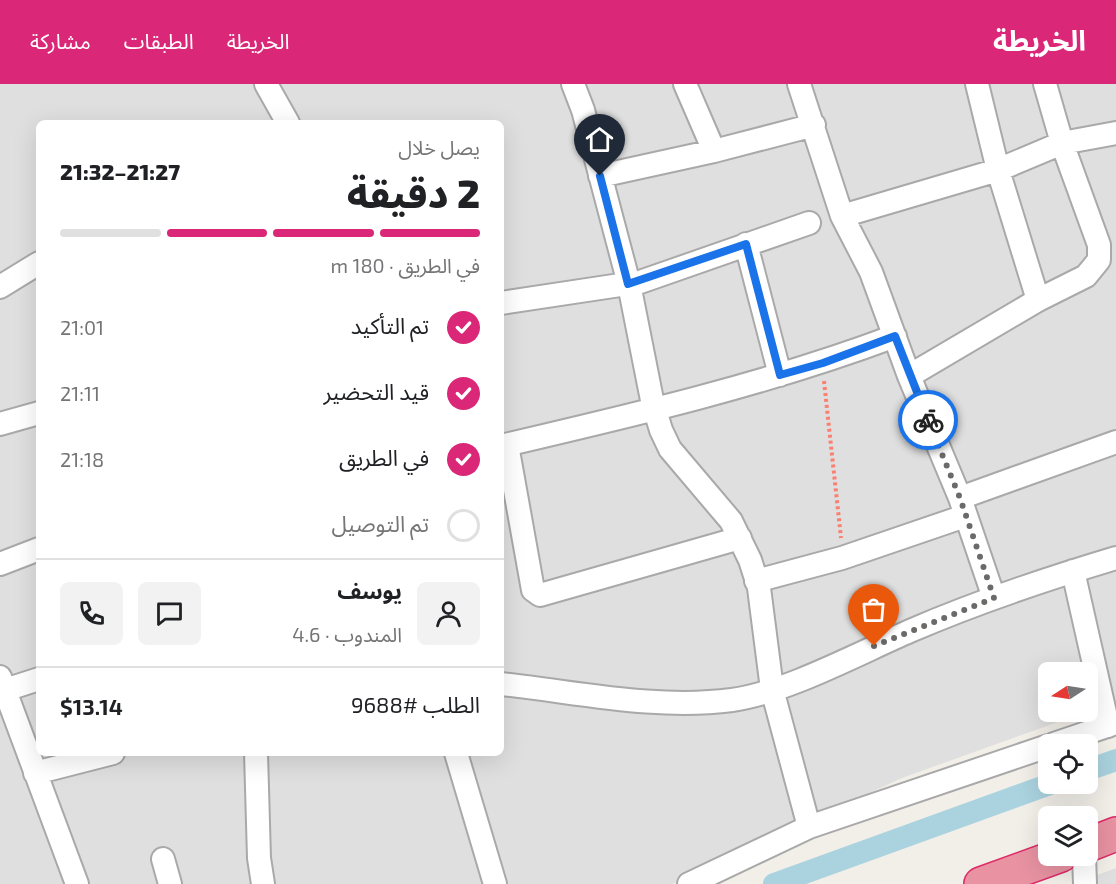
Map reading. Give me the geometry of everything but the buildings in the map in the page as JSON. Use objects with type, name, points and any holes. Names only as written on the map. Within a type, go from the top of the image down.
[{"type":"highway","points":[[1098,841],[1116,834]]},
{"type":"highway","points":[[981,884],[1038,863]]},
{"type":"street","points":[[266,84],[286,120]]},
{"type":"street","points":[[573,84],[583,110],[628,284],[655,409],[670,449],[732,521],[756,581],[772,689],[809,827]]},
{"type":"street","points":[[685,84],[714,151]]},
{"type":"street","points":[[799,84],[842,216],[871,272],[909,376],[962,507],[994,598]]},
{"type":"street","points":[[977,84],[998,170],[1038,300]]},
{"type":"street","points":[[909,376],[1038,300],[1086,276],[1099,260],[1099,245],[1062,143],[1046,84]]},
{"type":"street","points":[[600,176],[714,151],[814,125]]},
{"type":"street","points":[[842,216],[998,170],[1062,143],[1116,132]]},
{"type":"street","points":[[504,303],[628,284],[809,223]]},
{"type":"street","points":[[746,244],[780,375]]},
{"type":"street","points":[[0,287],[36,265]]},
{"type":"street","points":[[740,538],[540,596],[533,590],[504,446],[655,409],[823,363],[895,336]]},
{"type":"street","points":[[0,424],[36,413]]},
{"type":"street","points":[[756,581],[842,558],[1116,442]]},
{"type":"street","points":[[0,564],[36,550]]},
{"type":"street","points":[[504,684],[634,701],[733,700],[772,689],[994,598],[1116,558]]},
{"type":"street","points":[[1073,571],[1112,724],[1083,734]]},
{"type":"street","points":[[36,679],[2,683],[76,884]]},
{"type":"street","points":[[688,884],[809,827],[1038,749]]},
{"type":"street","points":[[35,773],[101,756]]},
{"type":"street","points":[[256,756],[259,858],[263,884]]},
{"type":"street","points":[[457,756],[495,884]]},
{"type":"street","points":[[163,859],[170,884]]},
{"type":"street","points":[[1084,866],[1085,884]]},
{"type":"path","points":[[823,363],[842,558]]},
{"type":"shaded area","points":[[0,84],[1116,84],[1116,701],[1098,707],[1098,662],[1038,662],[1038,722],[1058,722],[902,778],[672,884],[0,884]]},
{"type":"shaded area","points":[[1116,868],[1116,884],[1073,884]]},
{"type":"waterway","points":[[1098,766],[1116,760]]},
{"type":"waterway","points":[[774,884],[1038,788]]},
{"type":"way so far","points":[[874,646],[994,598],[960,498],[928,420]]},
{"type":"route","points":[[600,176],[628,284],[640,282],[746,244],[780,375],[823,363],[895,336],[928,420]]}]
